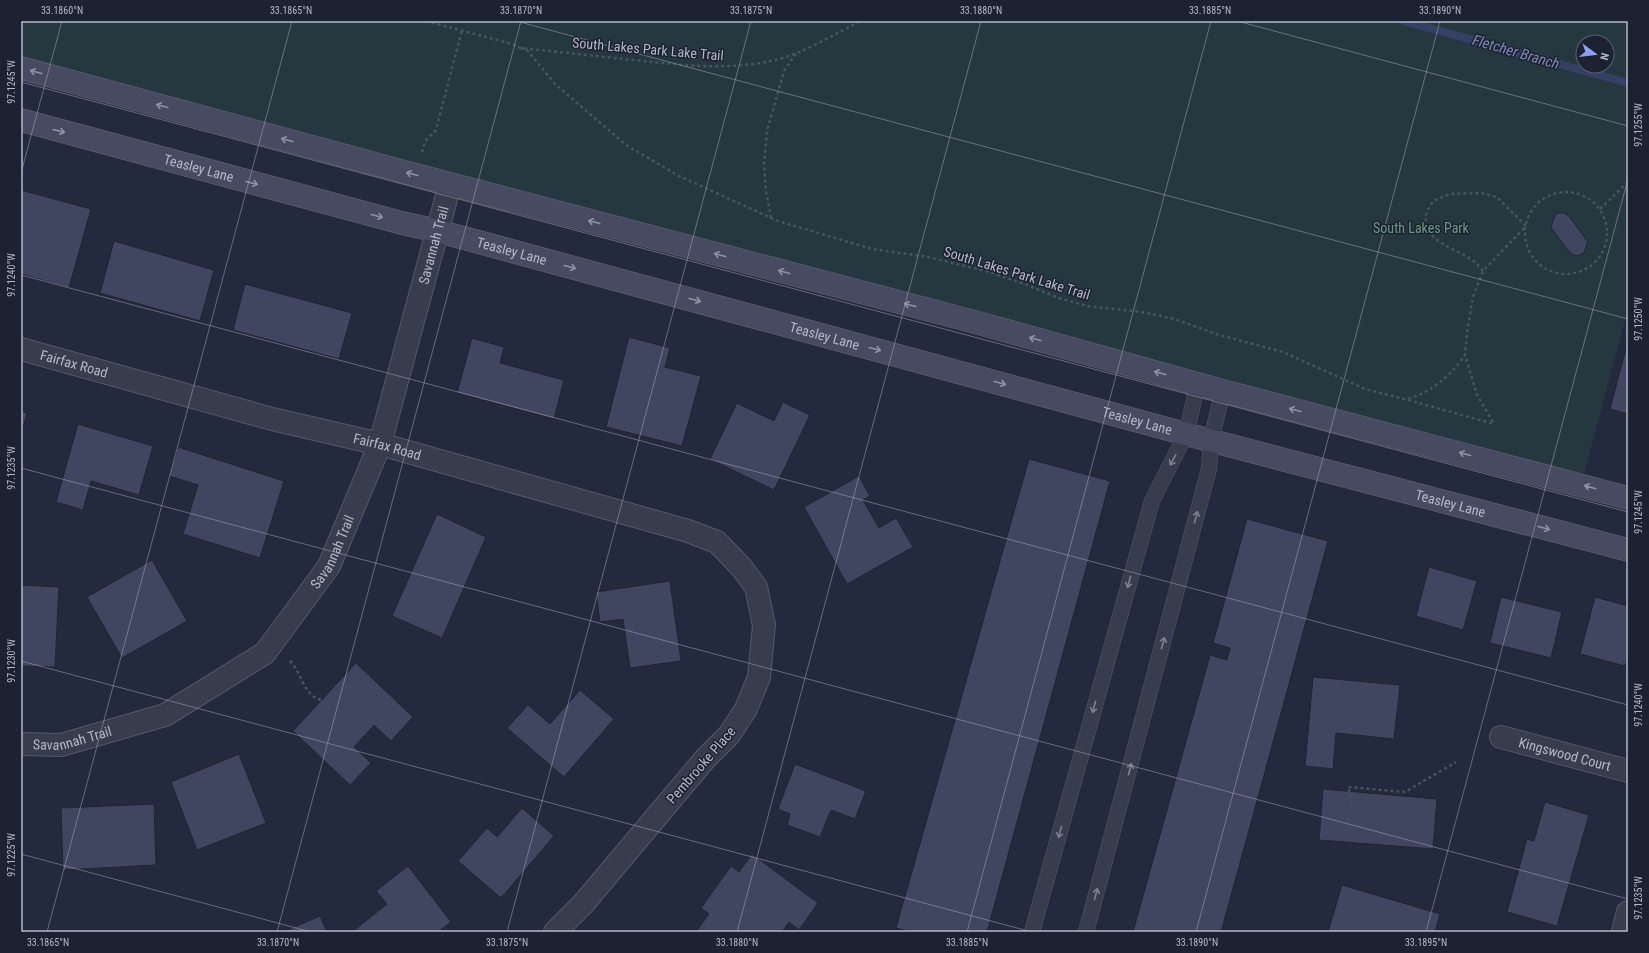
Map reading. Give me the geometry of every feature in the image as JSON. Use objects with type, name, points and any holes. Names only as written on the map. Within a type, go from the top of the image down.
[{"type":"main road","points":[[21,68],[450,184],[971,321],[1223,391],[1628,498]]},
{"type":"main road","name":"Teasley Lane","points":[[21,120],[394,221],[438,231],[1186,434],[1628,550]]},
{"type":"street","name":"Savannah Trail","points":[[21,744],[61,745],[165,715],[265,653],[329,566],[380,444],[450,184]]},
{"type":"street","name":"Fairfax Road","points":[[21,349],[272,419],[380,444],[688,531],[717,542],[742,568]]},
{"type":"street","name":"Pembrooke Place","points":[[555,932],[583,904],[705,759],[729,735],[746,709],[759,677],[764,624],[756,588],[742,568]]},
{"type":"street","name":"Kingswood Court","points":[[1501,737],[1628,771]]},
{"type":"street","points":[[1622,932],[1628,912]]},
{"type":"lane","points":[[1032,932],[1152,501],[1186,434],[1198,383]]},
{"type":"lane","points":[[1086,932],[1209,469],[1211,440],[1223,391]]},
{"type":"path","name":"South Lakes Park Lake Trail","points":[[426,21],[512,44],[527,50],[555,84],[626,145],[679,176],[771,218],[872,249],[928,256],[990,272],[1059,298],[1087,306],[1141,312],[1176,319],[1216,334],[1283,352],[1365,389],[1494,424],[1477,395],[1465,355],[1473,297],[1483,271],[1526,226],[1529,216],[1542,199],[1552,194],[1573,192],[1584,195],[1600,209]]},
{"type":"path","name":"South Lakes Park Lake Trail","points":[[522,48],[671,64],[745,66],[777,60],[798,52],[860,21]]},
{"type":"path","points":[[422,154],[425,141],[436,130],[462,30]]},
{"type":"path","points":[[771,218],[766,191],[764,163],[767,131],[784,71],[798,52]]},
{"type":"path","points":[[1483,271],[1476,263],[1442,244],[1431,234],[1426,225],[1426,214],[1433,201],[1450,194],[1481,193],[1498,197],[1526,226],[1526,238],[1529,250],[1536,261],[1546,269],[1557,273],[1569,274],[1581,271],[1592,265],[1600,256],[1606,245],[1607,233],[1605,220],[1600,209],[1628,182]]},
{"type":"path","points":[[1407,400],[1421,395],[1433,388],[1456,368],[1465,355]]},
{"type":"path","points":[[286,656],[293,664],[309,693],[321,700]]},
{"type":"path","points":[[1352,804],[1348,787],[1405,792],[1456,762]]},
{"type":"green space","name":"South Lakes Park","points":[[21,21],[1628,21],[1628,309],[1581,485],[21,69]]},
{"type":"building","points":[[21,190],[91,209],[69,288],[21,274]]},
{"type":"building","points":[[1557,213],[1564,213],[1569,216],[1588,242],[1584,253],[1578,256],[1571,254],[1551,228]]},
{"type":"building","points":[[114,241],[214,270],[200,321],[100,293]]},
{"type":"building","points":[[245,284],[352,313],[339,359],[233,330]]},
{"type":"building","points":[[629,337],[670,348],[665,367],[701,376],[682,446],[606,427]]},
{"type":"building","points":[[472,338],[504,347],[500,363],[564,380],[554,419],[457,393]]},
{"type":"building","points":[[1628,341],[1628,414],[1610,409]]},
{"type":"building","points":[[783,402],[810,415],[774,490],[710,459],[737,403],[774,421]]},
{"type":"building","points":[[21,411],[27,413],[21,434]]},
{"type":"building","points":[[78,424],[153,446],[139,495],[91,481],[83,510],[56,502]]},
{"type":"building","points":[[178,447],[284,481],[260,558],[183,534],[198,485],[169,476]]},
{"type":"building","points":[[1029,459],[1110,481],[987,932],[911,932],[896,928]]},
{"type":"building","points":[[859,476],[870,496],[863,500],[879,528],[896,518],[913,547],[847,584],[804,507]]},
{"type":"building","points":[[437,514],[486,537],[442,638],[392,616]]},
{"type":"building","points":[[1247,519],[1328,541],[1221,932],[1133,932],[1210,655],[1227,660],[1230,648],[1213,643]]},
{"type":"building","points":[[152,560],[187,621],[122,658],[87,597]]},
{"type":"building","points":[[1429,567],[1477,581],[1463,630],[1416,616]]},
{"type":"building","points":[[670,581],[681,661],[630,668],[623,619],[600,622],[596,592]]},
{"type":"building","points":[[21,585],[59,587],[55,667],[21,666]]},
{"type":"building","points":[[1501,597],[1562,612],[1551,658],[1490,643]]},
{"type":"building","points":[[1595,597],[1628,606],[1628,657],[1625,666],[1580,654]]},
{"type":"building","points":[[356,663],[413,717],[391,741],[374,725],[354,747],[371,763],[350,785],[293,731]]},
{"type":"building","points":[[1313,677],[1400,685],[1394,739],[1336,733],[1333,769],[1305,766]]},
{"type":"building","points":[[580,690],[614,719],[564,777],[507,728],[528,705],[550,724]]},
{"type":"building","points":[[239,754],[266,823],[197,850],[171,782]]},
{"type":"building","points":[[795,764],[866,791],[855,819],[831,810],[820,837],[787,825],[790,814],[778,809]]},
{"type":"building","points":[[1323,789],[1437,799],[1433,849],[1319,840]]},
{"type":"building","points":[[1545,802],[1589,815],[1557,926],[1507,912],[1527,839],[1534,841]]},
{"type":"building","points":[[154,804],[156,865],[63,870],[61,808]]},
{"type":"building","points":[[522,808],[554,836],[501,898],[458,861],[487,828],[497,837]]},
{"type":"building","points":[[752,854],[818,903],[799,930],[789,922],[782,932],[696,932],[709,914],[701,908],[731,866],[739,872]]},
{"type":"building","points":[[408,866],[451,922],[438,932],[352,932],[387,904],[376,891]]},
{"type":"building","points":[[1342,885],[1440,914],[1435,932],[1328,932]]},
{"type":"building","points":[[320,916],[327,932],[283,932]]},
{"type":"waterway","name":"Fletcher Branch","points":[[1404,21],[1628,83]]}]
